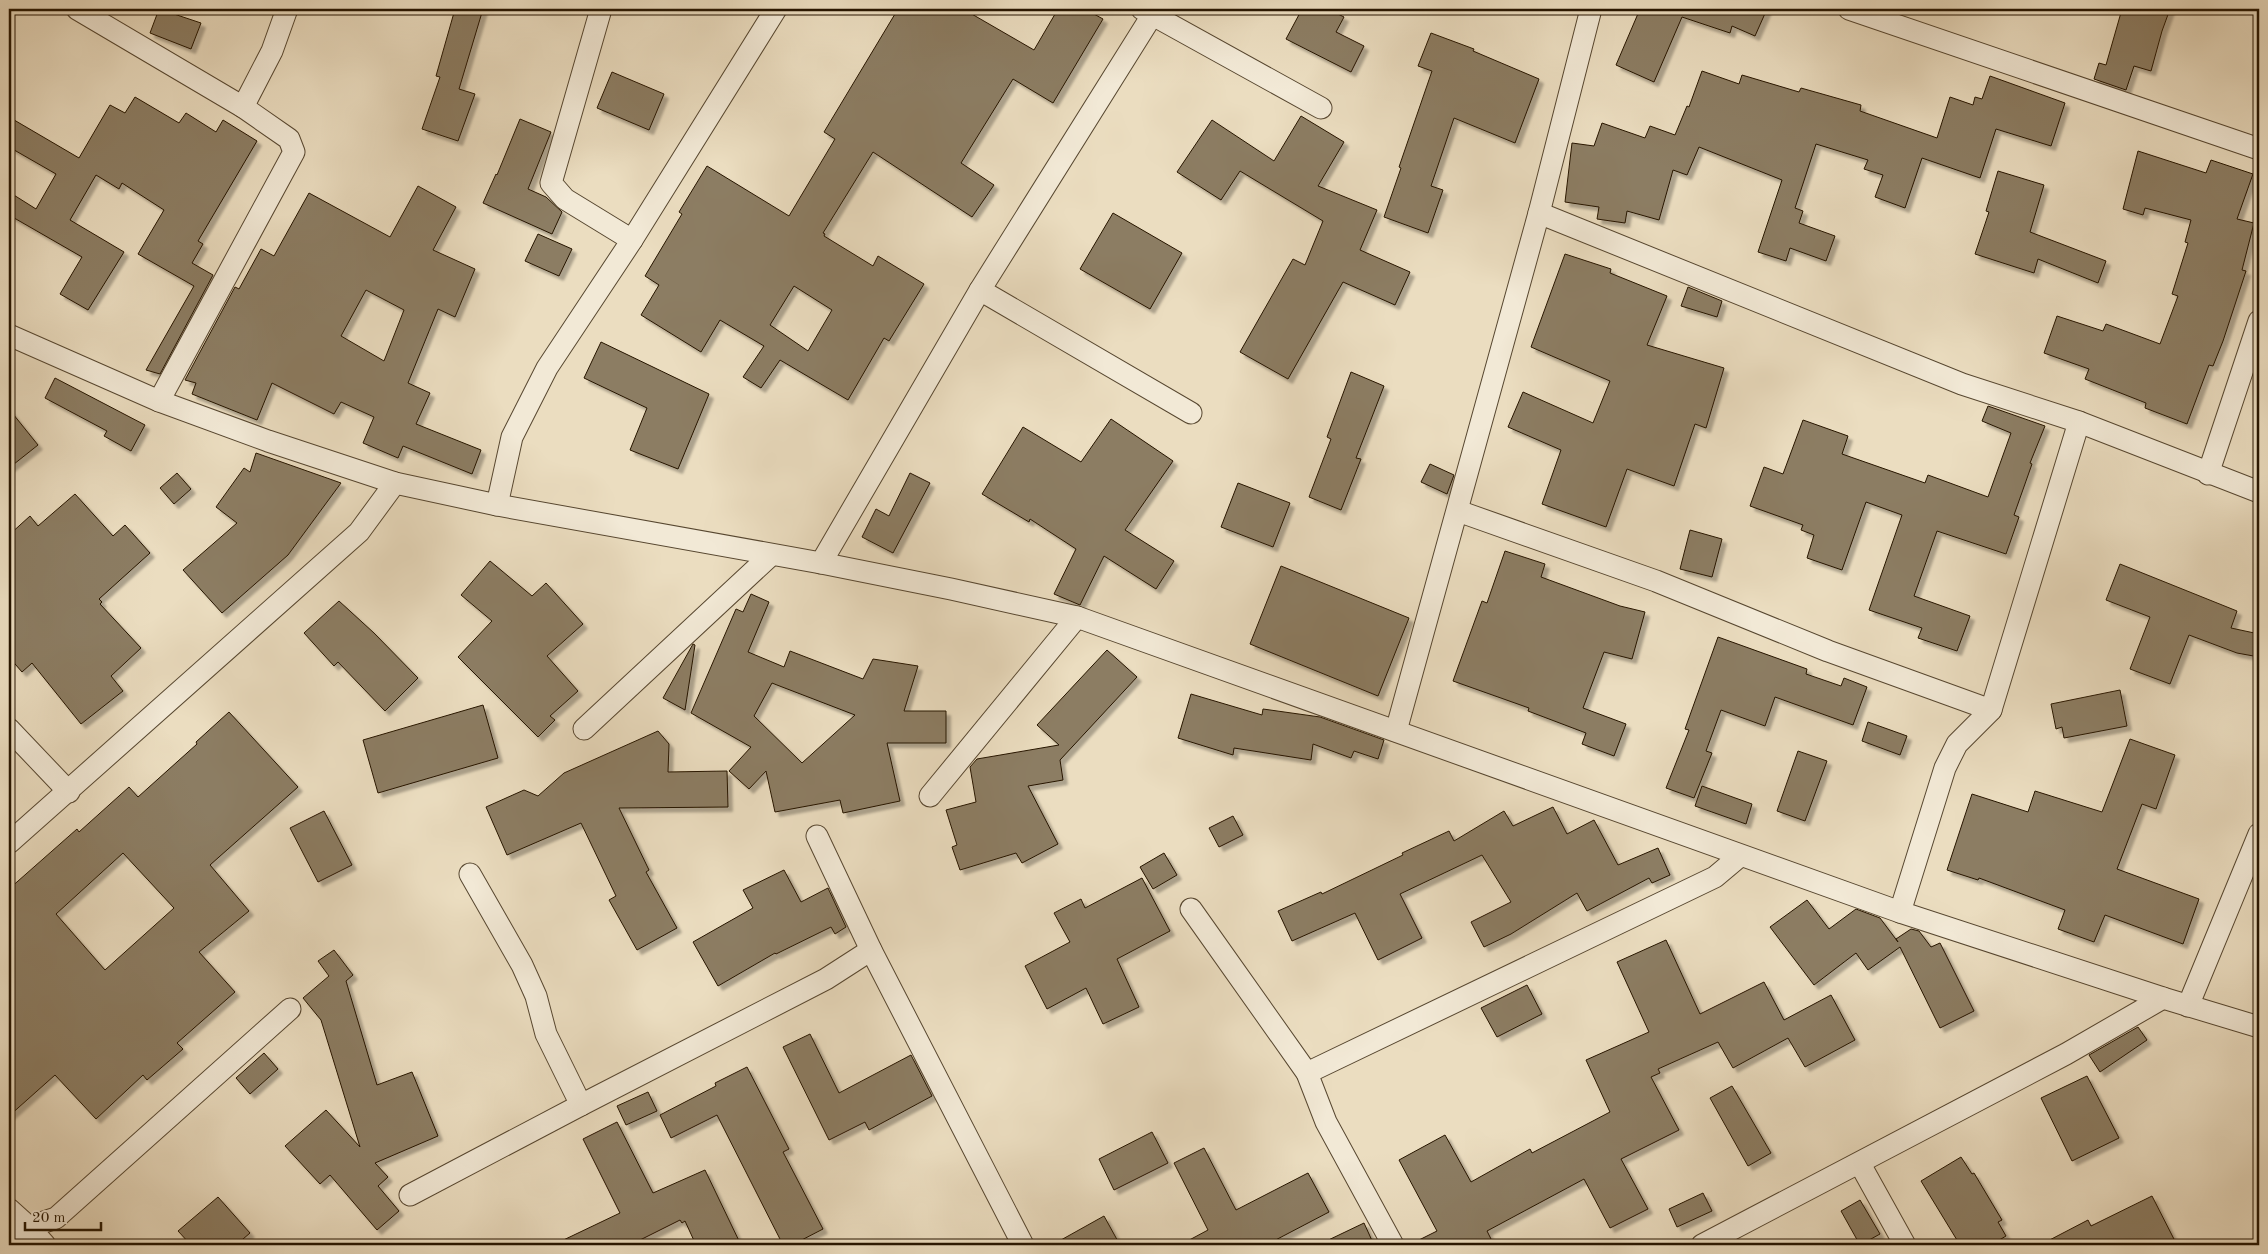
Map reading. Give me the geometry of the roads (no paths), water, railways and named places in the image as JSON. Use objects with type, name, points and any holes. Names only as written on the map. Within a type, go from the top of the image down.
[{"type":"street","points":[[76,9],[243,107],[289,139],[294,152],[159,401]]},
{"type":"street","points":[[243,107],[272,51],[287,9]]},
{"type":"street","points":[[601,9],[551,183],[565,199],[632,240]]},
{"type":"street","points":[[496,505],[512,437],[548,368],[632,240],[776,9]]},
{"type":"street","points":[[1396,731],[1540,212],[1591,9]]},
{"type":"street","points":[[1848,9],[2259,149]]},
{"type":"street","points":[[822,563],[980,290],[1150,11],[1321,108]]},
{"type":"street","points":[[1540,212],[1962,384],[2079,422],[2208,474],[2259,492]]},
{"type":"street","points":[[980,290],[1191,413]]},
{"type":"street","points":[[2208,474],[2259,322]]},
{"type":"street","points":[[9,336],[159,401],[268,441],[395,483],[496,505],[822,563],[1077,617],[1900,912],[2163,998],[2259,1027]]},
{"type":"street","points":[[1900,912],[1945,768],[1957,744],[1991,710],[2079,422]]},
{"type":"street","points":[[9,843],[69,792],[359,532],[395,483]]},
{"type":"street","points":[[1458,510],[1656,581],[1828,651],[1991,710]]},
{"type":"street","points":[[584,730],[770,555]]},
{"type":"street","points":[[930,796],[1077,617]]},
{"type":"street","points":[[9,729],[69,792]]},
{"type":"street","points":[[2188,1006],[2259,834]]},
{"type":"street","points":[[818,836],[871,950],[1023,1245]]},
{"type":"street","points":[[1307,1073],[1715,877],[1740,856]]},
{"type":"street","points":[[470,874],[522,965],[536,996],[546,1034],[581,1105]]},
{"type":"street","points":[[1191,909],[1307,1073],[1326,1122],[1393,1245]]},
{"type":"street","points":[[410,1195],[826,979],[871,950]]},
{"type":"street","points":[[1702,1245],[1860,1164],[2066,1054],[2163,998]]},
{"type":"street","points":[[10,1245],[29,1227],[56,1218],[290,1009]]},
{"type":"street","points":[[1860,1164],[1905,1245]]},
{"type":"street","points":[[9,1209],[45,1245]]}]
